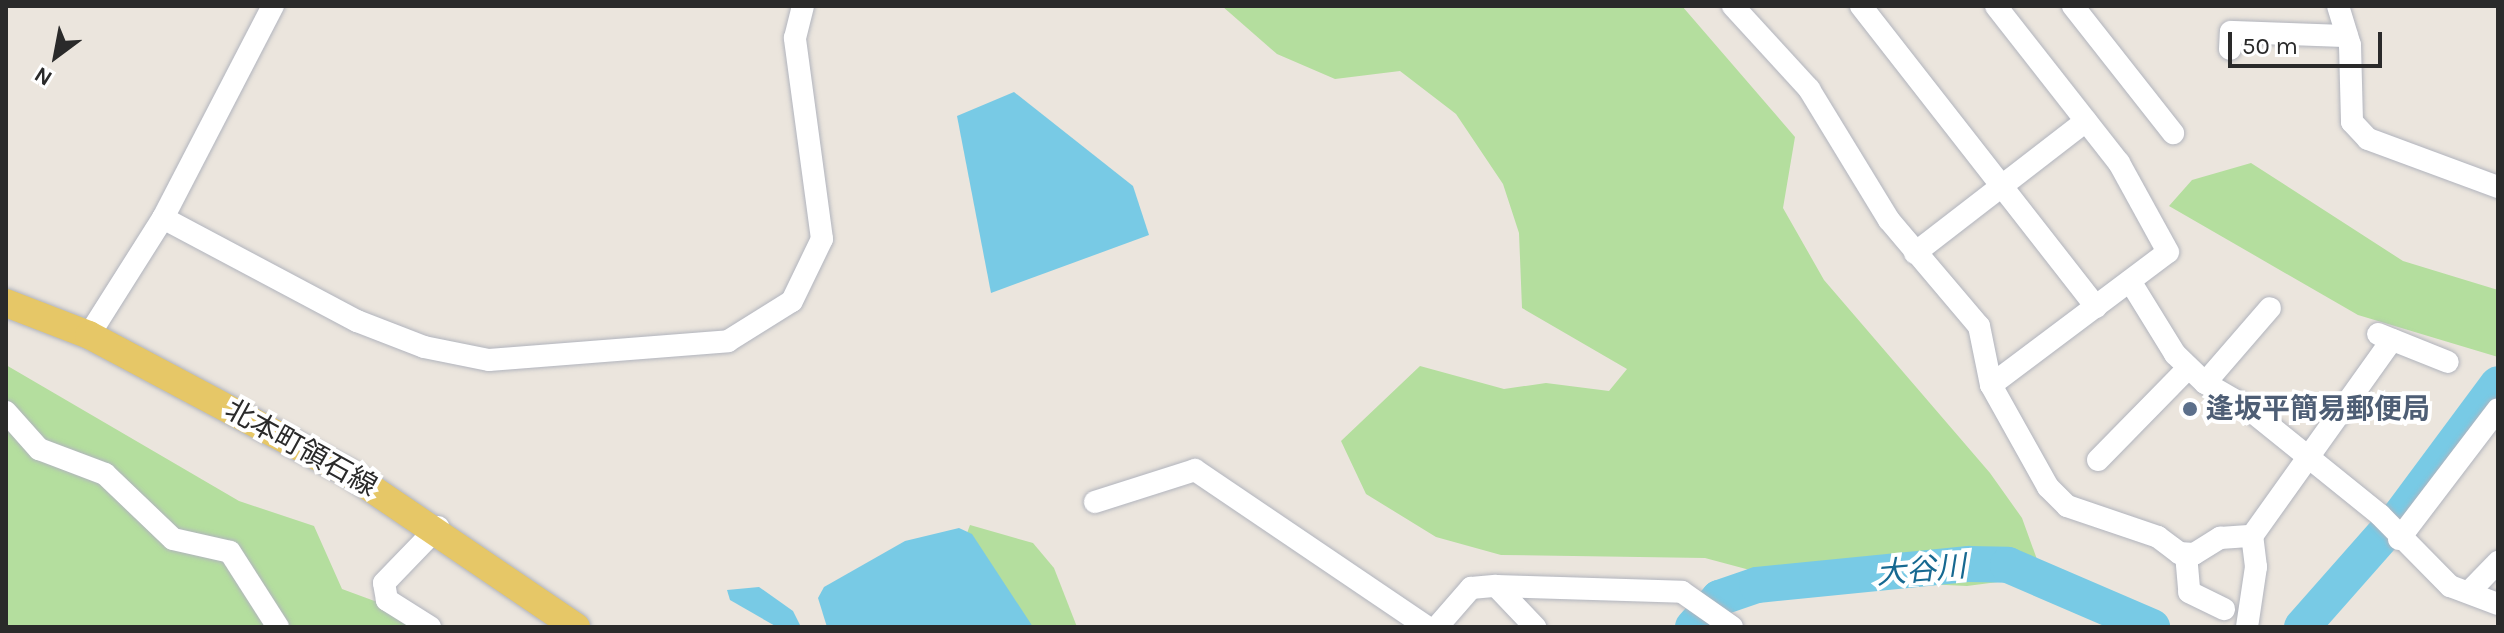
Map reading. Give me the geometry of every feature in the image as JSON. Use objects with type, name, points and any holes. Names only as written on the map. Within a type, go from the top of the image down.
[{"type":"main road","name":"北本町領石線","points":[[6,303],[89,335],[438,527],[576,627]]},
{"type":"street","points":[[89,335],[163,218],[273,6]]},
{"type":"street","points":[[163,218],[357,321],[424,347],[489,360],[728,341],[792,301],[822,239],[796,51],[803,6]]},
{"type":"street","points":[[1861,6],[2096,307]]},
{"type":"street","points":[[1991,385],[2168,252],[2119,163],[1996,6]]},
{"type":"street","points":[[2073,6],[2173,133]]},
{"type":"street","points":[[2338,6],[2347,36],[2352,122],[2368,139],[2498,187]]},
{"type":"street","points":[[1735,7],[1817,101],[1915,253],[1979,326],[1991,385],[2048,487],[2067,506],[2186,554],[2220,538],[2252,536]]},
{"type":"street","points":[[2230,49],[2231,32],[2347,36]]},
{"type":"street","points":[[1915,253],[2086,121]]},
{"type":"street","points":[[2130,281],[2196,376],[2309,459],[2450,586],[2498,604]]},
{"type":"street","points":[[2098,460],[2270,308]]},
{"type":"street","points":[[6,315],[44,318]]},
{"type":"street","points":[[2247,627],[2256,567],[2252,536],[2309,459],[2385,337],[2448,362]]},
{"type":"street","points":[[2390,529],[2498,409]]},
{"type":"street","points":[[6,412],[39,449],[105,474],[173,539],[230,552],[278,627]]},
{"type":"street","points":[[1095,502],[1195,470],[1427,627]]},
{"type":"street","points":[[430,627],[387,600],[384,583],[438,527]]},
{"type":"street","points":[[2186,554],[2189,592],[2224,609]]},
{"type":"street","points":[[2469,592],[2498,562]]},
{"type":"street","points":[[1496,586],[1535,627]]},
{"type":"street","points":[[1437,627],[1471,588],[1496,586],[1593,594],[1618,586],[1707,606],[1732,627]]},
{"type":"green space","points":[[1222,6],[1682,6],[1795,137],[1783,208],[1824,280],[1990,473],[2022,518],[2043,576],[1967,586],[1776,577],[1705,558],[1501,555],[1436,537],[1366,494],[1341,441],[1420,366],[1504,389],[1546,383],[1609,391],[1627,369],[1522,308],[1519,233],[1503,184],[1456,114],[1400,71],[1335,79],[1277,54]]},
{"type":"green space","points":[[2251,163],[2403,261],[2498,290],[2498,357],[2358,315],[2169,206],[2192,180]]},
{"type":"green space","points":[[6,365],[239,501],[314,526],[342,589],[445,627],[6,627]]},
{"type":"green space","points":[[970,525],[1033,543],[1054,568],[1077,627],[1019,627],[963,544]]},
{"type":"water","points":[[1014,92],[1133,186],[1149,235],[991,293],[957,116]]},
{"type":"water","points":[[959,528],[972,534],[1033,627],[827,627],[818,598],[824,587],[905,541]]},
{"type":"water","points":[[759,587],[793,611],[801,627],[777,627],[730,600],[727,590]]},
{"type":"waterway","name":"大谷川","points":[[2302,627],[2400,516],[2498,384]]},
{"type":"waterway","name":"大谷川","points":[[1693,627],[1719,598],[1757,585],[1969,564],[2008,565],[2152,627]]},
{"type":"place","name":"逢坂平簡易郵便局","points":[[2190,409]]}]
